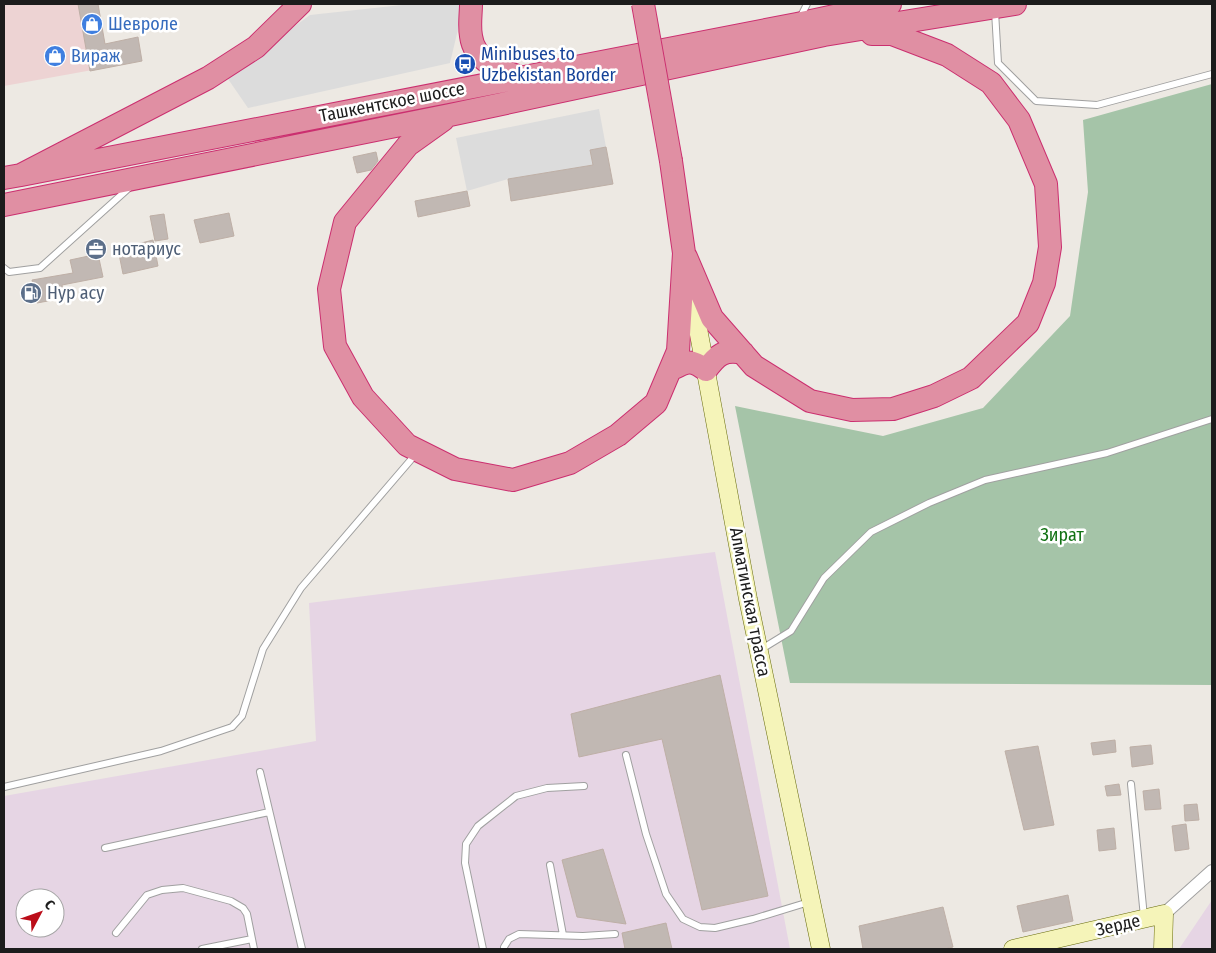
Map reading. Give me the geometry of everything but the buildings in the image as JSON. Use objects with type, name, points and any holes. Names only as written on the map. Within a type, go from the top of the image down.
[{"type":"highway","points":[[12,176],[208,78],[256,47],[300,4]]},
{"type":"highway","points":[[470,4],[472,40],[481,57],[495,68],[530,83]]},
{"type":"highway","points":[[450,115],[408,145],[345,222],[330,289],[335,346],[363,397],[407,445],[456,469],[513,480],[570,463],[618,435],[656,403],[678,351],[684,253],[671,161],[643,4]]},
{"type":"highway","points":[[796,30],[890,4]]},
{"type":"highway","points":[[824,35],[1001,5]]},
{"type":"highway","points":[[684,253],[712,318],[754,366],[810,401],[852,410],[893,409],[934,396],[971,378],[1028,323],[1044,283],[1050,247],[1046,184],[1019,120],[991,83],[946,55],[892,34],[824,35],[796,30]]},
{"type":"highway","name":"Ташкентское шоссе","points":[[12,176],[135,152],[530,83],[796,30]]},
{"type":"highway","points":[[4,205],[450,115],[530,83]]},
{"type":"highway","points":[[135,152],[140,177]]},
{"type":"highway","points":[[670,370],[687,361],[697,363],[706,370],[713,360],[723,353],[732,351],[742,353]]},
{"type":"street","name":"Алматинская трасса","points":[[684,253],[759,650],[820,949]]},
{"type":"street","points":[[1163,949],[1164,914],[1212,871]]},
{"type":"street","name":"Зерде","points":[[1013,949],[1164,914]]},
{"type":"lane","points":[[796,30],[807,4]]},
{"type":"lane","points":[[1001,5],[998,63],[1036,101],[1097,105],[1212,74]]},
{"type":"lane","points":[[4,268],[9,272],[40,268],[140,177]]},
{"type":"lane","points":[[759,650],[791,631],[824,578],[871,532],[929,503],[985,480],[1107,453],[1212,419]]},
{"type":"lane","points":[[4,787],[161,751],[232,727],[242,716],[264,649],[301,588],[419,451]]},
{"type":"lane","points":[[626,755],[646,834],[663,886],[666,894],[683,919],[700,926],[715,928],[753,919],[810,901]]},
{"type":"lane","points":[[260,772],[302,949]]},
{"type":"lane","points":[[1131,784],[1144,919]]},
{"type":"lane","points":[[483,949],[465,863],[466,844],[478,826],[516,796],[547,788],[584,786]]},
{"type":"lane","points":[[105,848],[269,812]]},
{"type":"lane","points":[[550,865],[563,935]]},
{"type":"lane","points":[[116,933],[147,894],[183,888],[231,901],[243,908],[247,914],[254,949]]},
{"type":"lane","points":[[504,949],[509,939],[519,934],[616,934]]},
{"type":"lane","points":[[202,949],[252,939]]},
{"type":"shaded area","name":"Вираж","points":[[4,4],[98,4],[109,67],[4,86]]},
{"type":"shaded area","points":[[411,4],[464,4],[450,63],[248,108],[226,76],[310,15]]},
{"type":"shaded area","points":[[599,109],[606,147],[591,150],[593,165],[508,179],[467,191],[456,138]]},
{"type":"shaded area","points":[[715,552],[790,949],[4,949],[4,796],[316,741],[309,603]]},
{"type":"shaded area","points":[[1212,900],[1212,949],[1179,949]]},
{"type":"green space","name":"Зират","points":[[1212,84],[1212,685],[790,683],[735,406],[883,436],[983,408],[1070,316],[1088,192],[1083,120]]},
{"type":"place","name":"Шевроле","points":[[92,24]]},
{"type":"place","name":"Вираж","points":[[55,56]]},
{"type":"place","name":"Minibuses to Uzbekistan Border","points":[[465,64]]},
{"type":"place","name":"нотариус","points":[[96,249]]},
{"type":"place","name":"Нур асу","points":[[31,293]]}]
